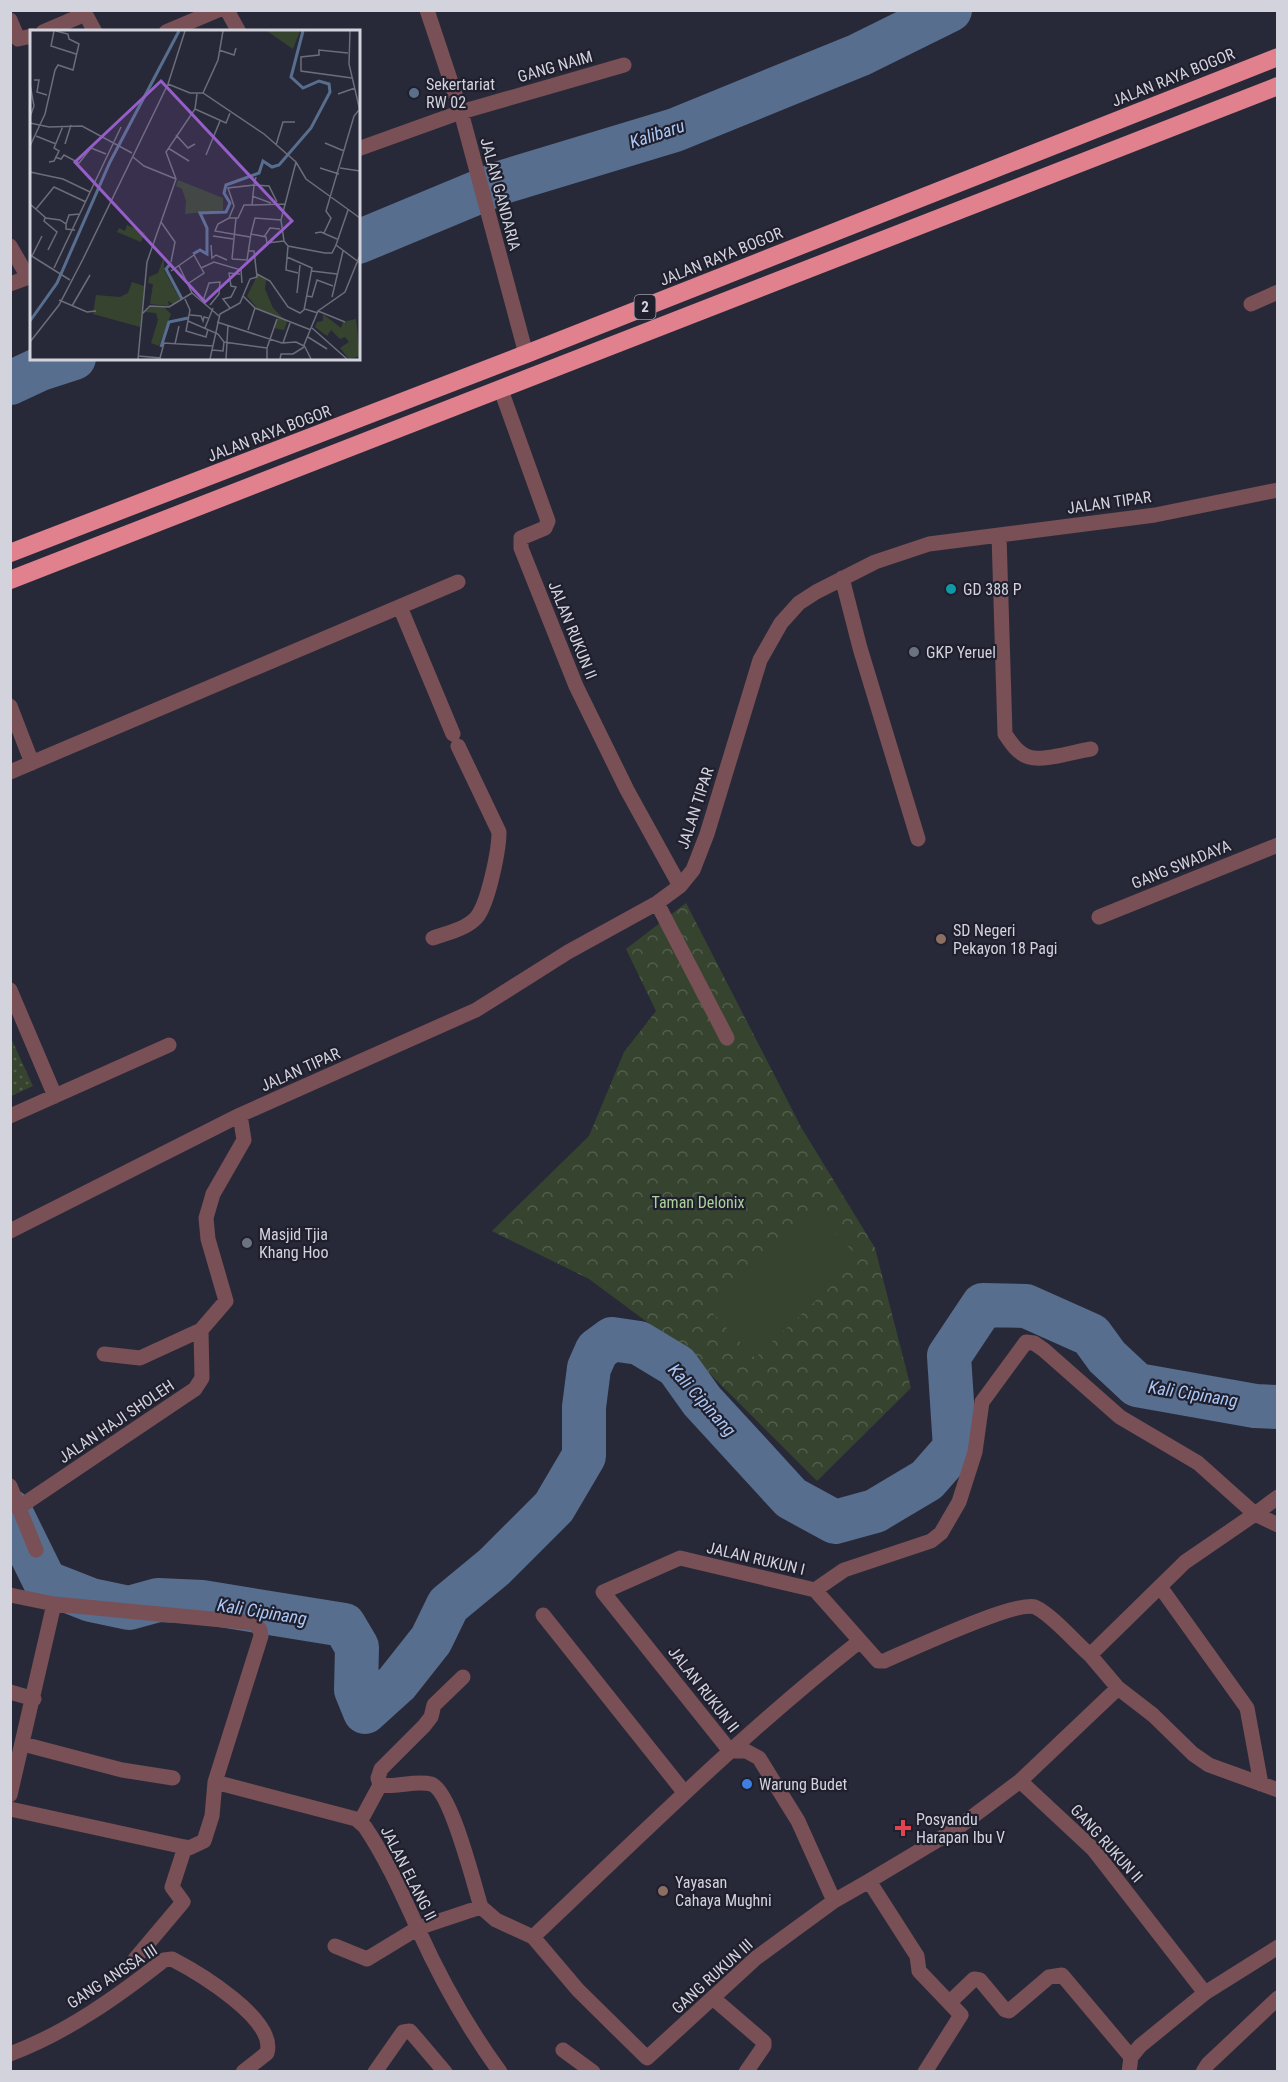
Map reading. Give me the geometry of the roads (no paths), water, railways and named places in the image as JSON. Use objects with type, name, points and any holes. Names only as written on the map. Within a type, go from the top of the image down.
[{"type":"highway","name":"JALAN RAYA BOGOR","points":[[10,553],[526,354],[1278,57]]},
{"type":"highway","name":"2","points":[[10,580],[1278,86]]},
{"type":"highway","points":[[301,442],[311,464]]},
{"type":"street","points":[[171,30],[218,10]]},
{"type":"street","points":[[227,10],[238,30]]},
{"type":"street","name":"JALAN GANDARIA","points":[[427,10],[462,112],[474,166],[526,354]]},
{"type":"street","points":[[48,30],[83,15],[87,17],[94,30]]},
{"type":"street","points":[[10,20],[18,39],[30,36]]},
{"type":"street","name":"GANG NAIM","points":[[360,147],[462,112],[624,65]]},
{"type":"street","points":[[10,246],[30,276],[10,284]]},
{"type":"street","points":[[1251,304],[1278,292]]},
{"type":"street","name":"JALAN RUKUN II","points":[[501,390],[548,521],[545,528],[521,538],[521,548],[576,686],[627,790],[680,886]]},
{"type":"street","name":"JALAN TIPAR","points":[[10,1231],[240,1115],[476,1010],[568,952],[657,903],[680,886],[693,870],[700,852],[751,682],[769,643],[781,623],[800,603],[842,578],[919,546],[1155,515],[1278,490]]},
{"type":"street","points":[[999,535],[1005,734],[1019,751],[1028,757],[1037,758],[1091,749]]},
{"type":"street","points":[[842,578],[860,648],[918,839]]},
{"type":"street","points":[[10,772],[458,582]]},
{"type":"street","points":[[400,607],[455,740],[500,831],[499,846],[477,916],[463,927],[433,938]]},
{"type":"street","points":[[10,706],[32,763]]},
{"type":"street","name":"GANG SWADAYA","points":[[1099,917],[1278,845]]},
{"type":"street","points":[[657,903],[727,1038]]},
{"type":"street","points":[[10,990],[55,1096]]},
{"type":"street","points":[[10,1116],[169,1045]]},
{"type":"street","points":[[104,1354],[140,1358],[201,1330],[226,1301],[208,1239],[206,1218],[213,1194],[244,1140],[240,1115]]},
{"type":"street","name":"JALAN HAJI SHOLEH","points":[[18,1508],[195,1389],[202,1378],[201,1330]]},
{"type":"street","points":[[814,1590],[844,1570],[931,1541],[941,1533],[959,1502],[972,1463],[982,1402],[1026,1342],[1034,1343],[1044,1350],[1120,1417],[1198,1463],[1255,1514],[1278,1525]]},
{"type":"street","points":[[10,1486],[36,1550]]},
{"type":"street","points":[[1090,1655],[1185,1563],[1278,1497]]},
{"type":"street","name":"JALAN RUKUN I","points":[[641,1639],[602,1594],[671,1560],[680,1558],[814,1590],[874,1658],[884,1661],[956,1630],[1026,1606],[1041,1611],[1090,1655],[1118,1688],[1153,1714],[1175,1738],[1209,1765],[1278,1790]]},
{"type":"street","points":[[1161,1588],[1247,1708],[1261,1784]]},
{"type":"street","points":[[10,1595],[54,1604],[254,1623],[260,1630],[261,1636],[215,1782],[212,1816],[204,1841],[196,1846],[185,1847],[10,1809]]},
{"type":"street","points":[[10,1795],[34,1699],[54,1604]]},
{"type":"street","points":[[543,1615],[684,1792]]},
{"type":"street","name":"JALAN RUKUN II","points":[[641,1639],[730,1751],[746,1751],[759,1758],[798,1821],[834,1901]]},
{"type":"street","points":[[380,1785],[390,1787],[430,1784],[437,1788],[450,1810],[481,1907],[496,1920],[533,1937],[684,1792],[790,1696],[860,1641]]},
{"type":"street","points":[[360,1822],[380,1785],[378,1778],[381,1769],[424,1726],[431,1716],[434,1705],[463,1677]]},
{"type":"street","points":[[925,2072],[961,2015],[919,1971],[917,1956],[869,1881],[956,1829],[1020,1781],[1118,1688]]},
{"type":"street","points":[[10,1692],[34,1699]]},
{"type":"street","points":[[23,1744],[122,1770],[173,1778]]},
{"type":"street","name":"GANG RUKUN II","points":[[1020,1781],[1093,1849],[1205,1993]]},
{"type":"street","name":"JALAN ELANG II","points":[[215,1782],[360,1822],[372,1837],[409,1906],[457,2004],[500,2072]]},
{"type":"street","points":[[135,1959],[183,1902],[172,1887],[185,1847]]},
{"type":"street","name":"GANG RUKUN III","points":[[533,1937],[578,1990],[647,2058],[714,1999],[756,1958],[834,1901],[869,1881]]},
{"type":"street","points":[[335,1946],[367,1959],[418,1928],[481,1907]]},
{"type":"street","points":[[950,2002],[974,1978],[980,1980],[1005,2010],[1009,2011],[1049,1977],[1062,1975],[1069,1981],[1130,2064],[1205,1993],[1278,1947]]},
{"type":"street","name":"GANG ANGSA III","points":[[10,2054],[46,2040],[102,2005],[164,1960],[172,1959],[218,1987],[253,2017],[266,2035],[267,2053],[243,2072]]},
{"type":"street","points":[[1203,2072],[1278,1998]]},
{"type":"street","points":[[714,1999],[764,2042],[764,2046],[746,2072]]},
{"type":"street","points":[[375,2072],[402,2032],[410,2031],[445,2072]]},
{"type":"street","points":[[563,2050],[593,2072]]},
{"type":"waterway","name":"Kalibaru","points":[[360,241],[500,183],[675,130],[859,55],[950,10]]},
{"type":"waterway","name":"Kalibaru","points":[[10,383],[40,369],[68,360]]},
{"type":"waterway","name":"Kali Cipinang","points":[[10,1511],[45,1582],[91,1600],[129,1608],[158,1600],[202,1602],[344,1625],[357,1647],[356,1690],[365,1712],[397,1683],[431,1640],[448,1605],[494,1567],[554,1507],[584,1456],[584,1407],[589,1368],[597,1350],[612,1339],[639,1343],[677,1366],[702,1401],[791,1498],[835,1522],[875,1511],[927,1480],[955,1448],[949,1356],[983,1305],[1026,1306],[1091,1335],[1107,1357],[1137,1385],[1255,1406],[1278,1407]]},
{"type":"place","name":"Sekertariat RW 02","points":[[414,93]]},
{"type":"place","name":"GD 388 P","points":[[951,589]]},
{"type":"place","name":"GKP Yeruel","points":[[914,652]]},
{"type":"place","name":"SD Negeri Pekayon 18 Pagi","points":[[941,939]]},
{"type":"place","name":"Masjid Tjia Khang Hoo","points":[[247,1243]]},
{"type":"place","name":"Warung Budet","points":[[747,1784]]},
{"type":"place","name":"Posyandu Harapan Ibu V","points":[[903,1828]]},
{"type":"place","name":"Yayasan Cahaya Mughni","points":[[663,1891]]},
{"type":"park label","name":"Taman Delonix","points":[[698,1202]]}]
